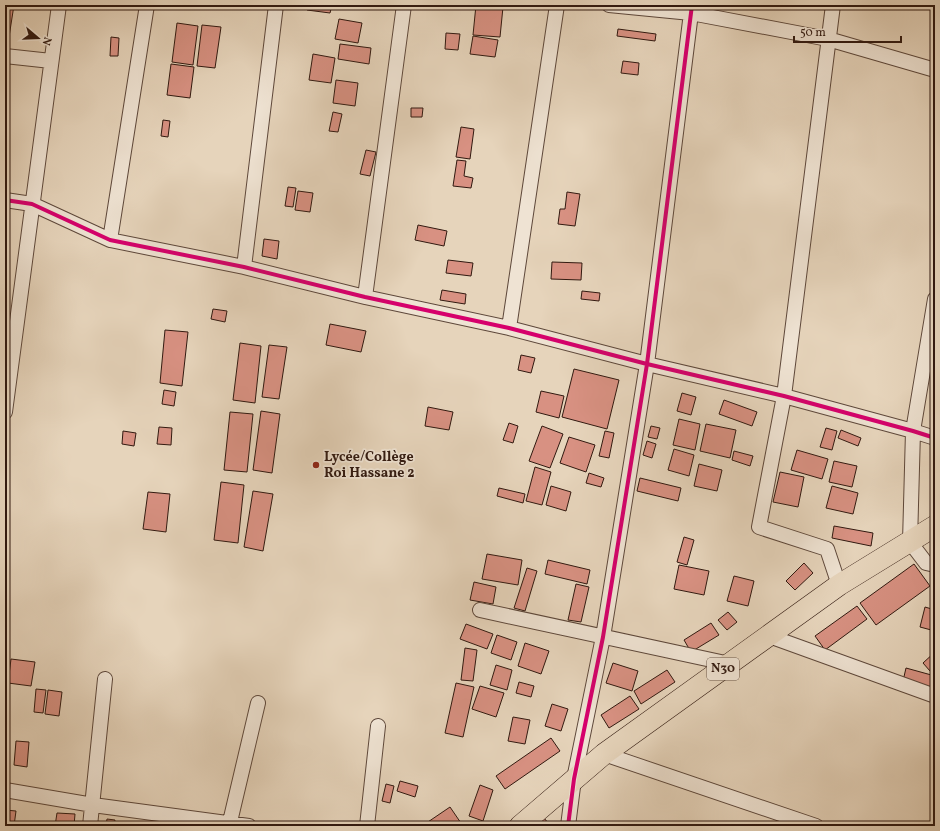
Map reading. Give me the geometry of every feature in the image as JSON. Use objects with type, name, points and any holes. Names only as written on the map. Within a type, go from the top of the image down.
[{"type":"main road","name":"N30","points":[[520,826],[604,754],[839,585],[935,526]]},
{"type":"street","points":[[5,412],[10,328],[32,204],[59,5]]},
{"type":"street","points":[[110,240],[148,5]]},
{"type":"street","points":[[244,267],[276,5]]},
{"type":"street","points":[[365,297],[404,5]]},
{"type":"street","points":[[509,328],[557,5]]},
{"type":"street","points":[[609,5],[691,9],[828,39],[935,70]]},
{"type":"street","points":[[832,5],[784,396],[759,527],[827,548],[839,585]]},
{"type":"street","points":[[568,826],[574,779],[603,637],[647,364],[691,9]]},
{"type":"street","points":[[5,56],[51,61]]},
{"type":"street","points":[[5,200],[32,204],[110,240],[244,267],[365,297],[509,328],[647,364],[784,396],[913,430],[935,438]]},
{"type":"street","points":[[935,299],[913,430],[910,542],[926,563],[935,565]]},
{"type":"street","points":[[480,610],[730,664]]},
{"type":"street","points":[[769,636],[935,696]]},
{"type":"street","points":[[90,826],[104,679]]},
{"type":"street","points":[[229,825],[258,703]]},
{"type":"street","points":[[367,826],[378,726]]},
{"type":"street","points":[[604,754],[816,826]]},
{"type":"street","points":[[5,790],[93,805],[229,825],[248,826]]},
{"type":"building","points":[[5,5],[14,5],[9,37],[5,36]]},
{"type":"building","points":[[307,5],[332,5],[330,13],[307,10]]},
{"type":"building","points":[[476,5],[503,7],[500,37],[473,35]]},
{"type":"building","points":[[339,19],[362,23],[358,43],[335,39]]},
{"type":"building","points":[[177,23],[198,26],[193,65],[172,62]]},
{"type":"building","points":[[202,25],[221,27],[215,68],[197,66]]},
{"type":"building","points":[[618,29],[656,34],[655,41],[617,36]]},
{"type":"building","points":[[446,33],[460,34],[458,50],[445,49]]},
{"type":"building","points":[[473,36],[498,40],[495,57],[470,54]]},
{"type":"building","points":[[111,37],[119,38],[118,56],[110,56]]},
{"type":"building","points":[[340,44],[371,48],[369,64],[338,59]]},
{"type":"building","points":[[313,54],[335,58],[331,83],[309,80]]},
{"type":"building","points":[[623,61],[639,63],[638,75],[621,73]]},
{"type":"building","points":[[171,64],[194,67],[190,98],[167,95]]},
{"type":"building","points":[[336,80],[358,83],[355,106],[333,103]]},
{"type":"building","points":[[411,108],[423,108],[422,117],[411,117]]},
{"type":"building","points":[[333,112],[342,114],[338,132],[329,131]]},
{"type":"building","points":[[163,120],[170,121],[168,137],[161,136]]},
{"type":"building","points":[[461,127],[474,129],[470,159],[456,157]]},
{"type":"building","points":[[366,150],[376,152],[370,176],[360,174]]},
{"type":"building","points":[[457,160],[466,161],[464,176],[473,178],[471,188],[453,186]]},
{"type":"building","points":[[288,187],[296,188],[293,207],[285,206]]},
{"type":"building","points":[[298,191],[313,193],[310,212],[295,210]]},
{"type":"building","points":[[567,192],[580,194],[575,226],[558,224],[560,209],[565,209]]},
{"type":"building","points":[[418,225],[447,231],[444,246],[415,240]]},
{"type":"building","points":[[264,239],[279,241],[277,259],[262,256]]},
{"type":"building","points":[[448,260],[473,263],[471,276],[446,273]]},
{"type":"building","points":[[552,262],[582,263],[581,280],[551,279]]},
{"type":"building","points":[[442,290],[466,294],[465,304],[440,300]]},
{"type":"building","points":[[582,291],[600,293],[599,301],[581,299]]},
{"type":"building","points":[[213,309],[227,311],[225,322],[211,319]]},
{"type":"building","points":[[330,324],[366,331],[361,352],[326,345]]},
{"type":"building","points":[[165,330],[188,332],[182,386],[160,383]]},
{"type":"building","points":[[240,343],[261,346],[255,403],[233,400]]},
{"type":"building","points":[[269,345],[287,347],[279,399],[262,397]]},
{"type":"building","points":[[521,355],[535,358],[531,373],[518,370]]},
{"type":"building","points":[[574,369],[619,380],[607,429],[562,417]]},
{"type":"building","points":[[164,390],[176,392],[174,406],[162,404]]},
{"type":"building","points":[[541,391],[564,396],[559,418],[536,412]]},
{"type":"building","points":[[682,393],[696,397],[691,415],[677,411]]},
{"type":"building","points":[[724,400],[757,412],[752,426],[719,414]]},
{"type":"building","points":[[428,407],[453,412],[449,430],[425,426]]},
{"type":"building","points":[[261,411],[280,414],[272,473],[253,470]]},
{"type":"building","points":[[230,412],[253,414],[247,472],[224,470]]},
{"type":"building","points":[[679,419],[700,424],[695,450],[673,445]]},
{"type":"building","points":[[509,423],[518,426],[513,443],[503,440]]},
{"type":"building","points":[[706,424],[736,430],[730,458],[700,451]]},
{"type":"building","points":[[542,426],[563,434],[550,468],[529,461]]},
{"type":"building","points":[[651,426],[660,428],[657,439],[648,437]]},
{"type":"building","points":[[159,427],[172,428],[171,445],[157,444]]},
{"type":"building","points":[[826,428],[837,431],[832,450],[820,447]]},
{"type":"building","points":[[841,430],[861,438],[858,446],[838,438]]},
{"type":"building","points":[[123,431],[136,433],[134,446],[122,444]]},
{"type":"building","points":[[605,431],[614,433],[609,458],[599,456]]},
{"type":"building","points":[[569,437],[595,445],[586,472],[560,463]]},
{"type":"building","points":[[647,441],[656,444],[652,458],[643,455]]},
{"type":"building","points":[[674,449],[694,455],[689,476],[668,470]]},
{"type":"building","points":[[797,450],[828,459],[822,479],[791,470]]},
{"type":"building","points":[[734,451],[753,456],[750,466],[732,460]]},
{"type":"building","points":[[834,461],[857,466],[852,487],[829,482]]},
{"type":"building","points":[[699,464],[722,470],[717,491],[694,486]]},
{"type":"building","points":[[535,467],[551,472],[542,505],[526,501]]},
{"type":"building","points":[[780,472],[804,477],[798,507],[773,502]]},
{"type":"building","points":[[589,473],[604,478],[601,487],[586,483]]},
{"type":"building","points":[[640,478],[681,488],[678,501],[637,491]]},
{"type":"building","points":[[221,482],[244,485],[238,543],[214,540]]},
{"type":"building","points":[[551,486],[571,492],[566,511],[546,505]]},
{"type":"building","points":[[832,486],[858,493],[853,514],[826,508]]},
{"type":"building","points":[[499,488],[525,494],[523,503],[497,496]]},
{"type":"building","points":[[253,491],[273,494],[263,551],[244,547]]},
{"type":"building","points":[[148,492],[170,494],[166,532],[143,529]]},
{"type":"building","points":[[834,526],[873,533],[871,546],[832,538]]},
{"type":"building","points":[[684,537],[694,540],[687,565],[677,562]]},
{"type":"building","points":[[487,554],[522,560],[518,585],[482,579]]},
{"type":"building","points":[[548,560],[590,570],[587,584],[545,574]]},
{"type":"building","points":[[804,563],[813,573],[795,590],[786,581]]},
{"type":"building","points":[[914,564],[930,586],[876,625],[860,603]]},
{"type":"building","points":[[679,565],[709,571],[704,595],[674,589]]},
{"type":"building","points":[[527,568],[537,571],[525,611],[514,608]]},
{"type":"building","points":[[734,576],[754,581],[748,606],[727,601]]},
{"type":"building","points":[[474,582],[496,587],[493,604],[470,600]]},
{"type":"building","points":[[576,584],[589,587],[581,622],[568,620]]},
{"type":"building","points":[[857,606],[867,619],[825,650],[815,636]]},
{"type":"building","points":[[925,607],[935,610],[935,631],[920,627]]},
{"type":"building","points":[[728,612],[737,622],[727,630],[718,620]]},
{"type":"building","points":[[711,623],[719,635],[691,652],[684,640]]},
{"type":"building","points":[[466,624],[493,634],[487,649],[460,639]]},
{"type":"building","points":[[497,635],[517,642],[511,660],[491,653]]},
{"type":"building","points":[[525,643],[549,651],[541,674],[518,666]]},
{"type":"building","points":[[465,648],[477,650],[473,681],[461,680]]},
{"type":"building","points":[[935,652],[935,667],[930,671],[923,663]]},
{"type":"building","points":[[11,659],[35,662],[31,686],[8,683]]},
{"type":"building","points":[[613,663],[638,671],[632,691],[606,683]]},
{"type":"building","points":[[496,665],[512,670],[507,690],[490,685]]},
{"type":"building","points":[[906,668],[935,676],[935,690],[903,681]]},
{"type":"building","points":[[667,670],[675,682],[641,704],[634,691]]},
{"type":"building","points":[[519,682],[534,686],[531,697],[516,693]]},
{"type":"building","points":[[456,683],[474,687],[463,737],[445,733]]},
{"type":"building","points":[[480,686],[504,693],[496,717],[472,709]]},
{"type":"building","points":[[36,689],[46,690],[43,713],[34,712]]},
{"type":"building","points":[[48,690],[62,692],[59,716],[45,714]]},
{"type":"building","points":[[630,696],[639,709],[609,728],[601,715]]},
{"type":"building","points":[[552,704],[568,709],[561,731],[545,726]]},
{"type":"building","points":[[513,717],[530,720],[525,744],[508,741]]},
{"type":"building","points":[[551,738],[560,751],[505,789],[496,776]]},
{"type":"building","points":[[16,741],[29,742],[27,767],[14,765]]},
{"type":"building","points":[[400,781],[418,786],[415,797],[397,791]]},
{"type":"building","points":[[386,784],[394,786],[390,803],[382,801]]},
{"type":"building","points":[[480,785],[493,790],[483,821],[469,816]]},
{"type":"building","points":[[450,807],[463,826],[422,826]]},
{"type":"building","points":[[5,810],[16,811],[14,826],[5,826]]},
{"type":"building","points":[[57,813],[75,814],[74,826],[55,826]]},
{"type":"building","points":[[544,818],[549,824],[546,826],[536,826]]},
{"type":"building","points":[[107,819],[115,820],[114,826],[106,826]]},
{"type":"cycle path","points":[[568,826],[574,779],[603,637],[647,364],[692,5]]},
{"type":"cycle path","points":[[5,200],[32,204],[110,240],[244,267],[365,297],[509,328],[647,364],[784,396],[935,438]]},
{"type":"place","name":"Lycée/Collège Roi Hassane 2","points":[[316,465]]}]
